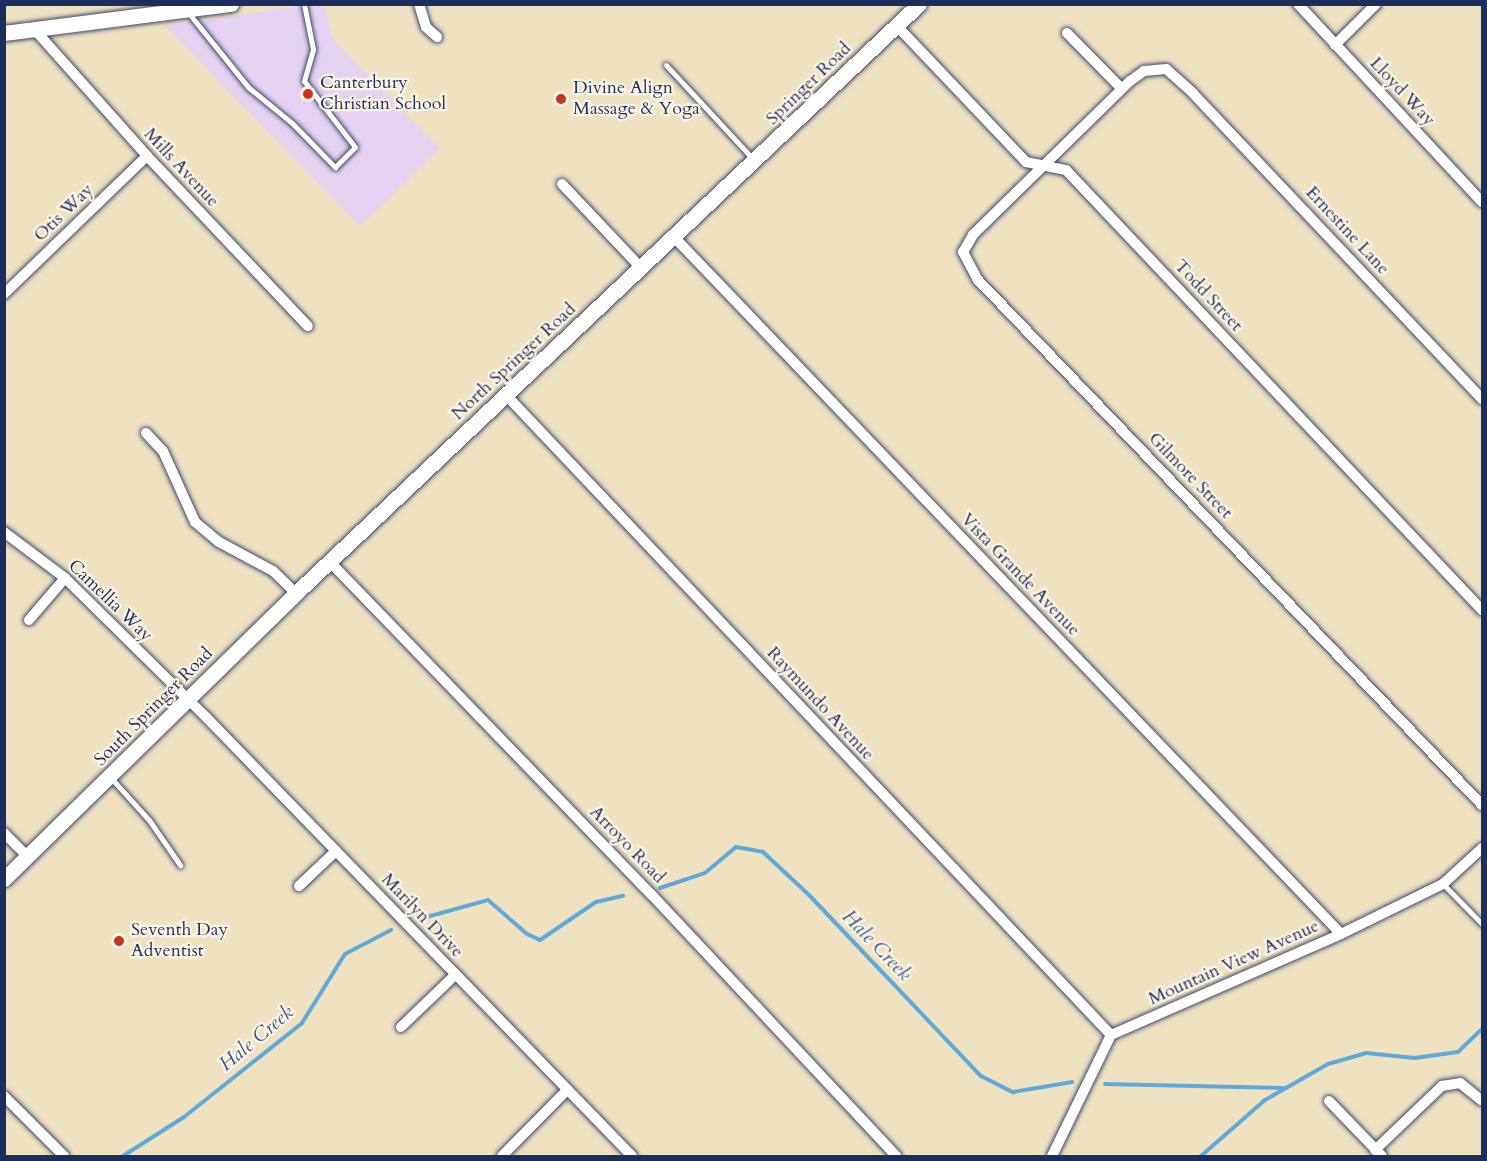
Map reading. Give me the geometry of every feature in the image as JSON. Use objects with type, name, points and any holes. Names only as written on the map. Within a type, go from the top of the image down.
[{"type":"street","points":[[4,33],[231,4]]},
{"type":"street","points":[[419,4],[426,27],[436,38]]},
{"type":"street","name":"Lloyd Way","points":[[1298,4],[1482,202]]},
{"type":"street","points":[[1335,45],[1376,4]]},
{"type":"street","name":"Springer Road","points":[[725,190],[918,5]]},
{"type":"street","name":"Todd Street","points":[[897,26],[1026,162],[1066,170],[1482,610]]},
{"type":"street","name":"Mills Avenue","points":[[34,29],[147,156],[308,326]]},
{"type":"street","points":[[1067,33],[1122,89]]},
{"type":"street","name":"Ernestine Lane","points":[[1044,165],[1122,89],[1144,71],[1166,69],[1187,87],[1482,399]]},
{"type":"street","name":"Otis Way","points":[[4,294],[147,156]]},
{"type":"street","name":"Gilmore Street","points":[[1044,165],[973,235],[963,252],[978,280],[1482,805]]},
{"type":"street","points":[[562,184],[642,269]]},
{"type":"street","name":"North Springer Road","points":[[330,562],[725,190]]},
{"type":"street","name":"Vista Grande Avenue","points":[[675,238],[1341,934]]},
{"type":"street","name":"Raymundo Avenue","points":[[506,395],[1111,1035]]},
{"type":"street","points":[[146,433],[163,451],[195,522],[219,542],[273,571],[296,593]]},
{"type":"street","name":"Camellia Way","points":[[4,532],[65,578],[188,700]]},
{"type":"street","name":"South Springer Road","points":[[4,879],[111,778],[296,593],[330,562]]},
{"type":"street","name":"Arroyo Road","points":[[330,562],[651,894],[896,1156]]},
{"type":"street","points":[[29,620],[65,578]]},
{"type":"street","name":"Marilyn Drive","points":[[188,700],[632,1156]]},
{"type":"street","points":[[4,833],[28,857]]},
{"type":"street","name":"Mountain View Avenue","points":[[1111,1035],[1341,934],[1443,884],[1482,848]]},
{"type":"street","points":[[299,886],[336,850]]},
{"type":"street","points":[[401,1027],[456,974]]},
{"type":"street","points":[[1052,1156],[1111,1035]]},
{"type":"street","points":[[1329,1101],[1379,1153],[1432,1094],[1453,1082],[1469,1088],[1482,1101]]},
{"type":"street","points":[[502,1156],[567,1090]]},
{"type":"street","points":[[4,1096],[64,1156]]},
{"type":"lane","points":[[186,10],[248,87],[292,123],[335,166],[355,147],[304,81],[313,49],[304,4]]},
{"type":"lane","points":[[666,65],[755,162]]},
{"type":"lane","points":[[111,778],[148,819],[180,865]]},
{"type":"lane","points":[[1443,884],[1482,924]]},
{"type":"shaded area","name":"Canterbury Christian School","points":[[307,5],[324,5],[333,39],[440,149],[360,226],[165,26]]},
{"type":"waterway","name":"Hale Creek","points":[[660,888],[705,873],[736,847],[763,852],[809,895],[981,1076],[1013,1092],[1072,1082]]},
{"type":"waterway","name":"Hale Creek","points":[[423,918],[488,900],[527,934],[540,940],[596,902],[623,896]]},
{"type":"waterway","name":"Hale Creek","points":[[123,1156],[184,1117],[302,1023],[345,954],[391,930]]},
{"type":"waterway","points":[[1201,1156],[1265,1100],[1328,1064],[1366,1053],[1415,1058],[1458,1052],[1482,1029]]},
{"type":"waterway","name":"Hale Creek","points":[[1105,1084],[1285,1088]]},
{"type":"place","name":"Canterbury Christian School","points":[[308,94]]},
{"type":"place","name":"Divine Align Massage & Yoga","points":[[561,99]]},
{"type":"place","name":"Seventh Day Adventist","points":[[119,941]]}]
